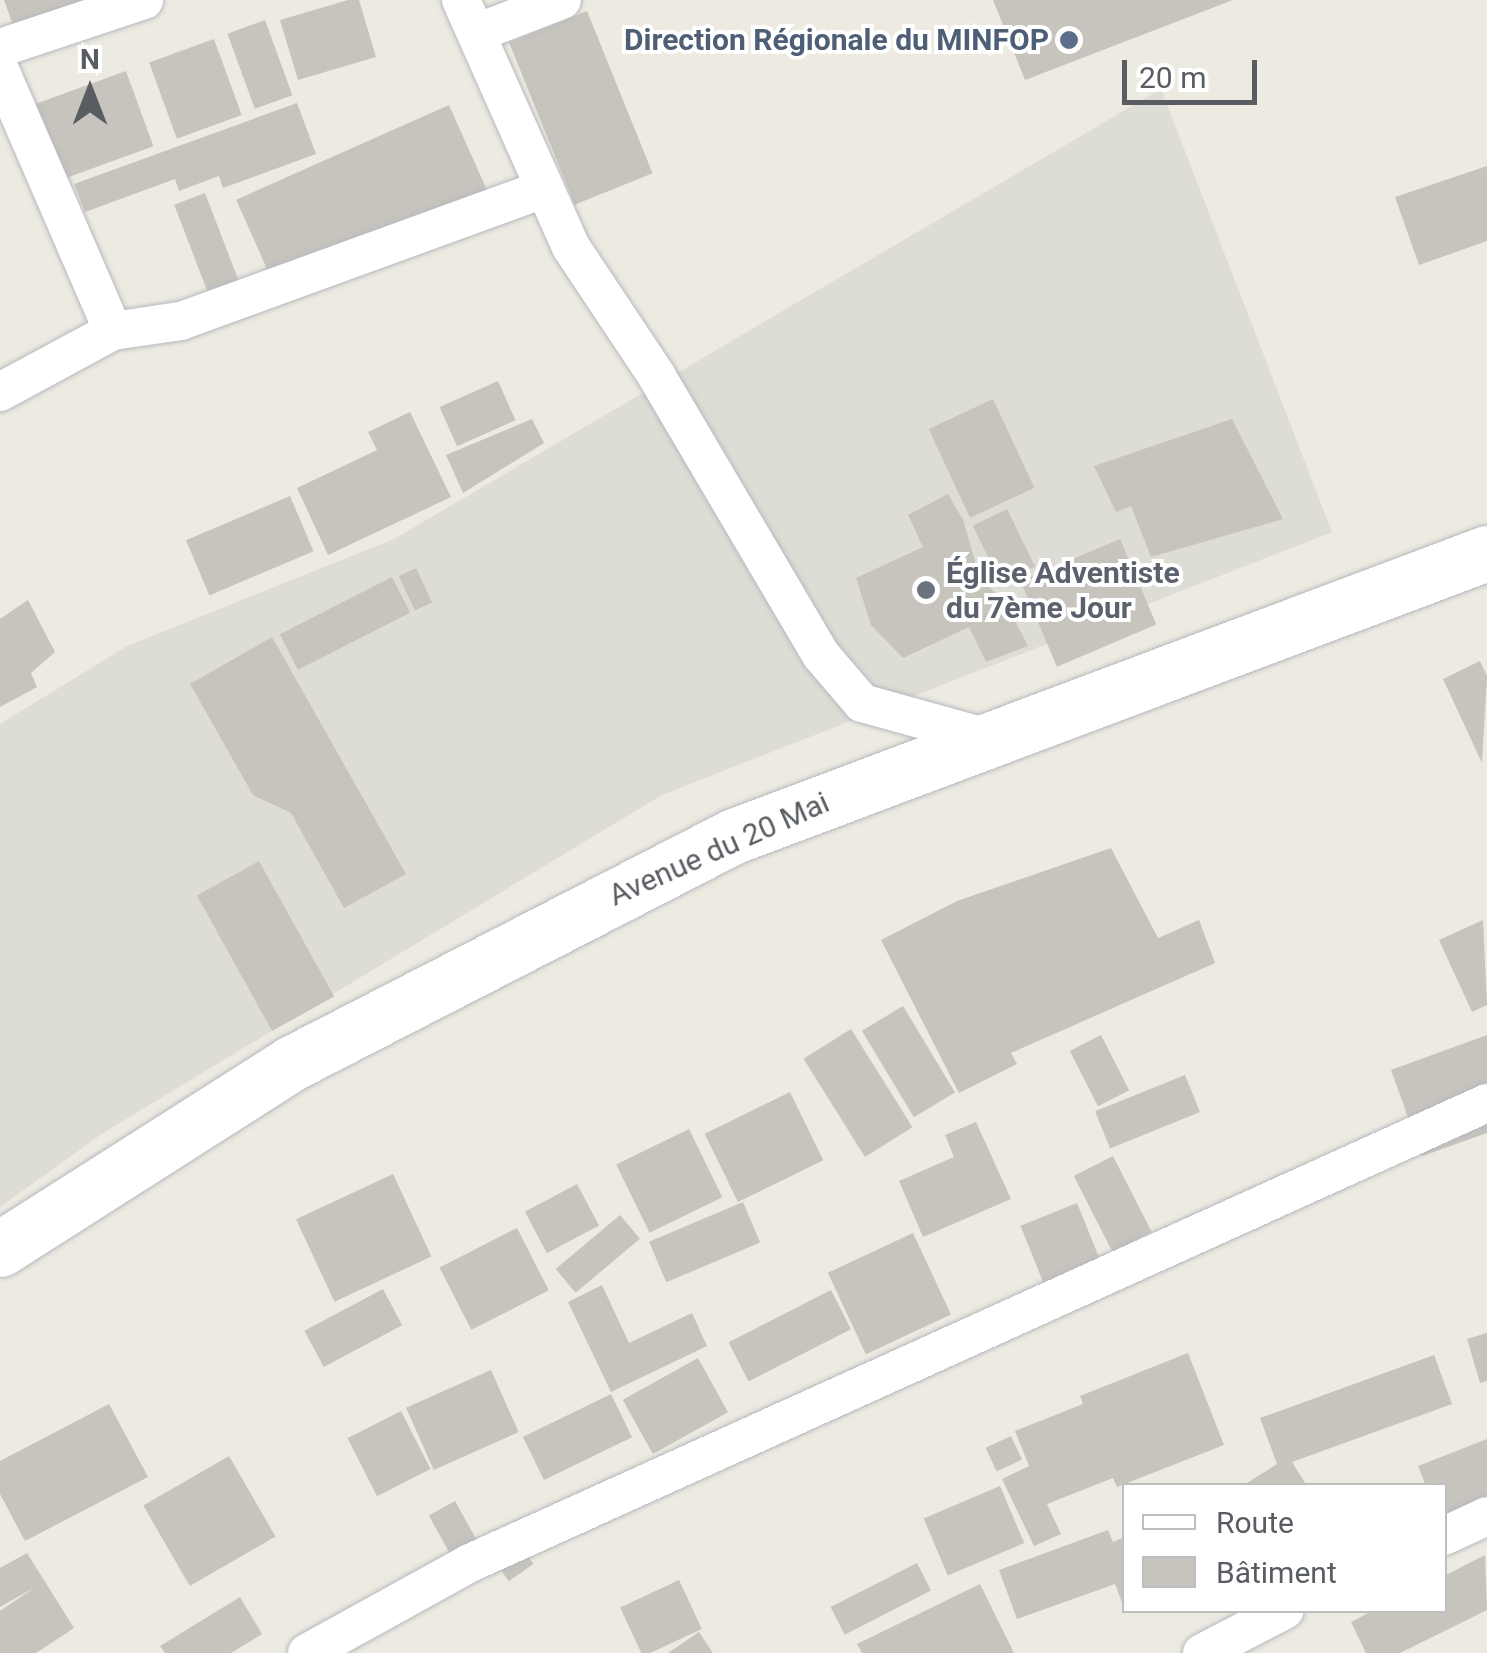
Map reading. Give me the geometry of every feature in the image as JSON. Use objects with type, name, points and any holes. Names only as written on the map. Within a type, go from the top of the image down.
[{"type":"main road","name":"Avenue du 20 Mai","points":[[0,1249],[292,1064],[502,950],[734,836],[1487,553]]},
{"type":"street","points":[[0,48],[144,0]]},
{"type":"street","points":[[562,0],[468,17],[541,190],[842,682],[862,702],[885,713],[988,738]]},
{"type":"street","points":[[0,70],[113,331]]},
{"type":"street","points":[[0,392],[113,331],[181,321],[541,190]]},
{"type":"street","points":[[307,1653],[470,1563],[1487,1103]]},
{"type":"street","points":[[1447,1535],[1487,1516]]},
{"type":"street","points":[[1202,1653],[1279,1613]]},
{"type":"shaded area","points":[[1161,89],[1332,532],[662,795],[103,1133],[0,1207],[0,724],[127,646],[394,539]]},
{"type":"building","points":[[4,0],[93,0],[17,36]]},
{"type":"building","points":[[359,0],[376,57],[298,80],[280,20]]},
{"type":"building","name":"Direction Régionale du MINFOP","points":[[993,0],[1233,0],[1025,80]]},
{"type":"building","points":[[587,11],[653,173],[575,205],[509,42]]},
{"type":"building","points":[[265,20],[292,95],[255,109],[227,34]]},
{"type":"building","points":[[214,39],[242,115],[177,139],[149,63]]},
{"type":"building","points":[[126,71],[153,146],[61,180],[34,105]]},
{"type":"building","points":[[297,103],[316,154],[223,188],[219,176],[179,191],[175,179],[85,212],[74,184]]},
{"type":"building","points":[[449,105],[487,191],[274,286],[236,200]]},
{"type":"building","points":[[1487,166],[1487,241],[1419,265],[1395,197]]},
{"type":"building","points":[[205,193],[240,285],[210,297],[174,205]]},
{"type":"building","points":[[498,381],[515,420],[457,446],[440,407]]},
{"type":"building","points":[[993,399],[1034,488],[970,518],[929,429]]},
{"type":"building","points":[[410,412],[451,497],[328,555],[297,488],[377,450],[368,432]]},
{"type":"building","points":[[532,419],[544,443],[463,493],[446,455]]},
{"type":"building","points":[[1232,419],[1283,519],[1151,557],[1131,506],[1116,512],[1094,466]]},
{"type":"building","name":"Église Adventiste du 7ème Jour","points":[[948,494],[963,520],[980,578],[1005,602],[1028,646],[986,662],[969,627],[903,658],[871,625],[856,578],[923,547],[908,515]]},
{"type":"building","points":[[290,496],[313,551],[209,595],[186,540]]},
{"type":"building","points":[[1007,509],[1035,567],[1001,583],[973,526]]},
{"type":"building","points":[[1120,539],[1156,625],[1057,667],[1021,581]]},
{"type":"building","points":[[416,568],[432,602],[415,610],[399,576]]},
{"type":"building","points":[[392,577],[410,613],[298,670],[280,634]]},
{"type":"building","points":[[28,600],[55,652],[31,673],[37,687],[0,707],[0,619]]},
{"type":"building","points":[[272,637],[406,874],[344,908],[291,813],[253,795],[190,684]]},
{"type":"building","points":[[1480,661],[1487,676],[1482,763],[1443,679]]},
{"type":"building","points":[[1111,848],[1158,938],[1199,920],[1215,963],[1011,1053],[1017,1064],[959,1093],[881,940],[957,901]]},
{"type":"building","points":[[259,861],[334,997],[272,1031],[197,895]]},
{"type":"building","points":[[1483,920],[1487,1005],[1472,1012],[1439,940]]},
{"type":"building","points":[[903,1006],[955,1093],[914,1117],[862,1031]]},
{"type":"building","points":[[851,1029],[912,1127],[865,1157],[804,1059]]},
{"type":"building","points":[[1101,1035],[1129,1090],[1098,1106],[1070,1051]]},
{"type":"building","points":[[1487,1035],[1487,1133],[1422,1156],[1391,1070]]},
{"type":"building","points":[[1185,1075],[1200,1112],[1110,1148],[1095,1111]]},
{"type":"building","points":[[790,1092],[823,1160],[738,1202],[705,1134]]},
{"type":"building","points":[[976,1122],[1011,1199],[923,1237],[899,1181],[954,1157],[945,1135]]},
{"type":"building","points":[[689,1129],[722,1197],[650,1233],[616,1165]]},
{"type":"building","points":[[1113,1156],[1152,1232],[1112,1252],[1074,1176]]},
{"type":"building","points":[[393,1174],[431,1256],[334,1302],[296,1219]]},
{"type":"building","points":[[577,1184],[599,1225],[547,1253],[525,1212]]},
{"type":"building","points":[[743,1202],[760,1243],[666,1282],[649,1242]]},
{"type":"building","points":[[1077,1203],[1104,1269],[1047,1292],[1020,1226]]},
{"type":"building","points":[[620,1215],[640,1239],[576,1293],[556,1269]]},
{"type":"building","points":[[517,1228],[549,1290],[471,1330],[439,1267]]},
{"type":"building","points":[[913,1233],[951,1315],[866,1354],[828,1273]]},
{"type":"building","points":[[602,1285],[629,1343],[692,1313],[707,1346],[611,1392],[568,1302]]},
{"type":"building","points":[[383,1289],[402,1325],[324,1367],[304,1331]]},
{"type":"building","points":[[831,1290],[851,1329],[749,1381],[729,1342]]},
{"type":"building","points":[[1487,1333],[1487,1381],[1480,1383],[1467,1339]]},
{"type":"building","points":[[1188,1353],[1224,1445],[1117,1487],[1113,1478],[1047,1504],[1061,1534],[1034,1546],[1002,1479],[1029,1466],[1015,1431],[1083,1404],[1080,1396]]},
{"type":"building","points":[[1434,1355],[1452,1404],[1292,1462],[1305,1483],[1247,1483],[1277,1464],[1260,1418]]},
{"type":"building","points":[[698,1358],[728,1412],[653,1454],[623,1400]]},
{"type":"building","points":[[491,1370],[519,1432],[434,1470],[406,1408]]},
{"type":"building","points":[[611,1394],[632,1437],[544,1480],[523,1437]]},
{"type":"building","points":[[109,1404],[148,1477],[25,1541],[0,1494],[0,1461]]},
{"type":"building","points":[[401,1411],[431,1469],[377,1496],[348,1438]]},
{"type":"building","points":[[1011,1436],[1022,1460],[997,1471],[986,1448]]},
{"type":"building","points":[[1487,1439],[1487,1502],[1447,1517],[1447,1483],[1425,1483],[1418,1466]]},
{"type":"building","points":[[229,1456],[276,1537],[190,1586],[143,1506]]},
{"type":"building","points":[[1000,1486],[1024,1543],[948,1576],[924,1518]]},
{"type":"building","points":[[455,1501],[482,1550],[456,1565],[429,1516]]},
{"type":"building","points":[[1108,1530],[1113,1542],[1122,1538],[1122,1603],[1115,1584],[1017,1619],[999,1570]]},
{"type":"building","points":[[511,1532],[533,1564],[509,1581],[486,1549]]},
{"type":"building","points":[[27,1553],[74,1628],[36,1653],[0,1653],[0,1611],[34,1588],[0,1607],[0,1568]]},
{"type":"building","points":[[1485,1555],[1487,1610],[1400,1653],[1366,1653],[1351,1622],[1368,1613],[1447,1613],[1447,1574]]},
{"type":"building","points":[[917,1563],[931,1591],[845,1635],[831,1607]]},
{"type":"building","points":[[679,1580],[702,1629],[650,1653],[641,1653],[620,1607]]},
{"type":"building","points":[[980,1584],[1014,1653],[862,1653],[857,1644]]},
{"type":"building","points":[[240,1597],[262,1634],[231,1653],[165,1653],[160,1646]]},
{"type":"building","points":[[699,1632],[713,1653],[668,1653]]},
{"type":"place","name":"Direction Régionale du MINFOP","points":[[1069,40]]},
{"type":"place","name":"Église Adventiste du 7ème Jour","points":[[926,590]]}]
